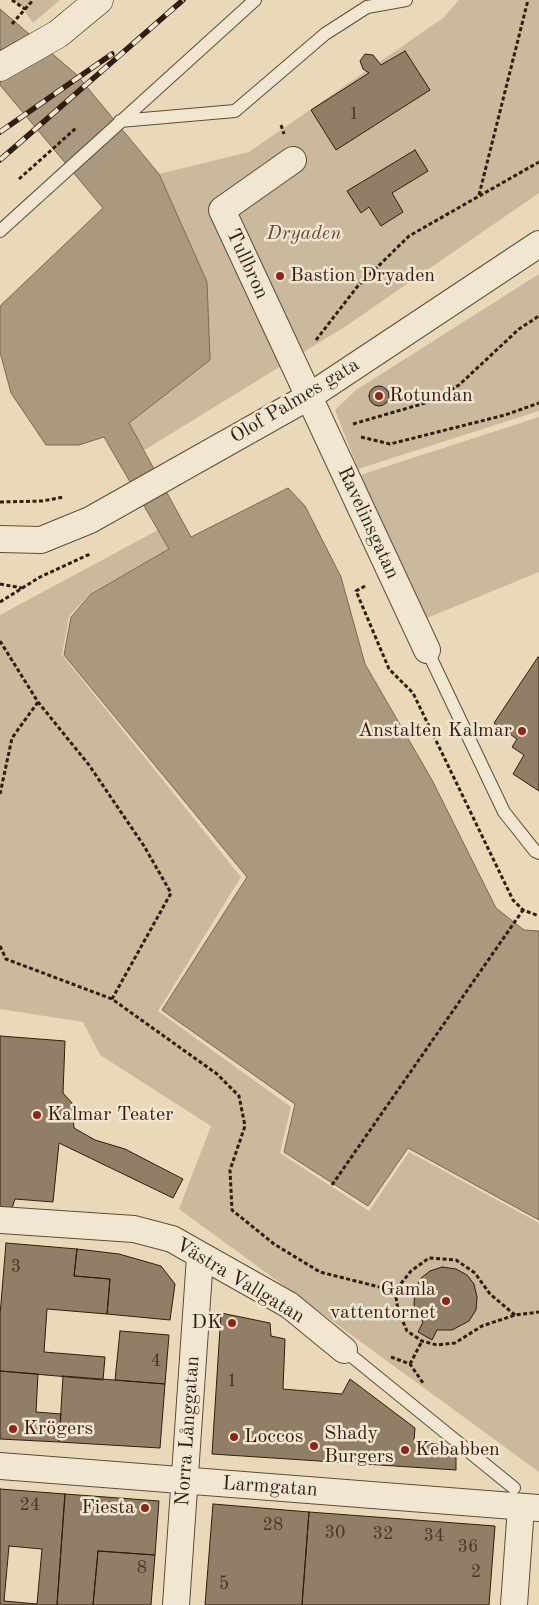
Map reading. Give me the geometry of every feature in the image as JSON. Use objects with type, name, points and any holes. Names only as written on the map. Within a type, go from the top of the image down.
[{"type":"main road","points":[[0,67],[58,34],[99,0]]},
{"type":"street","name":"Tullbron","points":[[293,160],[222,210],[310,396]]},
{"type":"street","name":"Olof Palmes gata","points":[[0,539],[41,540],[90,520],[124,502],[168,475],[310,396],[539,244]]},
{"type":"street","name":"Ravelinsgatan","points":[[310,396],[427,650]]},
{"type":"street","name":"Västra Vallgatan","points":[[0,1220],[134,1230],[172,1239],[200,1257],[289,1305],[344,1350]]},
{"type":"street","name":"Norra Långgatan","points":[[176,1605],[200,1257]]},
{"type":"street","name":"Larmgatan","points":[[0,1466],[184,1481],[525,1501]]},
{"type":"street","points":[[514,1605],[525,1501]]},
{"type":"lane","points":[[0,231],[255,0]]},
{"type":"lane","points":[[120,122],[235,111],[325,34],[367,7],[406,0]]},
{"type":"lane","points":[[427,650],[504,812],[535,851],[539,853]]},
{"type":"lane","name":"Västra Vallgatan","points":[[344,1350],[525,1501]]},
{"type":"path","points":[[12,0],[25,10]]},
{"type":"path","points":[[19,16],[33,0]]},
{"type":"path","points":[[478,195],[528,0]]},
{"type":"path","points":[[18,179],[82,123]]},
{"type":"path","points":[[295,366],[357,287],[408,236],[539,162]]},
{"type":"path","points":[[324,427],[353,424],[432,401],[459,385],[519,329],[539,316]]},
{"type":"path","points":[[324,427],[390,444],[504,415],[539,403]]},
{"type":"path","points":[[0,502],[42,501]]},
{"type":"path","points":[[0,602],[40,577]]},
{"type":"path","points":[[0,584],[23,588]]},
{"type":"path","points":[[356,591],[389,669],[413,693],[513,900],[523,910],[539,916]]},
{"type":"path","points":[[0,641],[38,702],[89,765],[144,846],[171,892],[112,999]]},
{"type":"path","points":[[0,794],[12,738],[38,702]]},
{"type":"path","points":[[332,1185],[523,910]]},
{"type":"path","points":[[0,946],[6,959],[112,999],[217,1074],[239,1096],[245,1126],[230,1170],[232,1210],[274,1244],[320,1272],[395,1291]]},
{"type":"path","points":[[515,1315],[490,1294],[475,1273],[456,1260],[429,1258],[411,1271],[395,1291],[398,1310],[407,1330],[422,1341],[436,1345],[455,1343],[482,1326],[515,1315],[539,1312]]},
{"type":"path","points":[[410,1364],[422,1341]]},
{"type":"green space","points":[[14,0],[60,0],[33,23],[22,7]]},
{"type":"green space","name":"Dryaden","points":[[459,0],[539,0],[539,193],[346,326],[143,451],[129,423],[210,360],[207,282],[159,174],[249,152],[443,18]]},
{"type":"green space","points":[[539,274],[539,411],[358,469],[335,410],[356,390]]},
{"type":"green space","points":[[539,417],[539,572],[427,618],[357,476]]},
{"type":"green space","points":[[158,530],[169,549],[91,593],[69,616],[62,655],[241,877],[158,1011],[291,1107],[280,1153],[369,1211],[409,1152],[539,1223],[539,1472],[179,1209],[211,1126],[100,1055],[83,1022],[0,1009],[0,615]]},
{"type":"shaded area","points":[[0,9],[77,75],[159,174],[207,282],[210,360],[129,423],[191,537],[288,488],[305,506],[341,577],[365,664],[432,780],[496,908],[524,930],[539,931],[539,1220],[408,1148],[368,1206],[284,1152],[295,1104],[162,1010],[247,877],[64,655],[71,617],[91,594],[169,549],[104,437],[79,445],[46,445],[11,393],[0,352],[0,306],[103,208],[0,85]]},
{"type":"building","points":[[405,51],[430,90],[336,150],[311,110],[369,73],[363,69],[360,61],[365,54],[373,55],[381,65]]},
{"type":"building","points":[[415,150],[428,171],[392,193],[403,212],[381,226],[369,207],[361,213],[347,191]]},
{"type":"building","name":"Rotundan","points":[[379,386],[386,389],[389,396],[386,403],[379,406],[372,403],[369,396],[372,389]]},
{"type":"building","name":"Anstalten Kalmar","points":[[538,657],[539,791],[513,774],[524,755],[512,747],[517,739],[494,723]]},
{"type":"building","name":"Kalmar Teater","points":[[0,1036],[65,1041],[63,1093],[72,1103],[74,1128],[95,1140],[125,1149],[183,1179],[173,1198],[59,1143],[53,1202],[15,1199],[12,1208],[0,1207]]},
{"type":"building","points":[[6,1243],[77,1249],[74,1276],[110,1279],[107,1314],[47,1309],[44,1352],[105,1357],[103,1380],[0,1371],[0,1315]]},
{"type":"building","points":[[77,1249],[119,1254],[161,1266],[175,1284],[170,1320],[107,1314],[110,1279],[74,1276]]},
{"type":"building","name":"Gamla vattentornet","points":[[442,1267],[456,1269],[467,1275],[474,1284],[477,1297],[476,1310],[469,1321],[452,1330],[437,1330],[432,1340],[418,1332],[423,1322],[414,1305],[415,1289],[421,1278],[430,1271]]},
{"type":"building","points":[[221,1313],[270,1323],[271,1336],[285,1339],[283,1389],[342,1394],[350,1379],[415,1428],[414,1441],[437,1444],[456,1455],[456,1470],[212,1454]]},
{"type":"building","points":[[120,1331],[169,1335],[165,1384],[115,1380]]},
{"type":"building","points":[[0,1371],[38,1374],[36,1412],[61,1414],[59,1442],[0,1439]]},
{"type":"building","points":[[63,1376],[165,1384],[160,1448],[59,1442]]},
{"type":"building","points":[[0,1489],[65,1494],[57,1605],[0,1605]],"holes":[[[9,1546],[42,1549],[37,1604],[4,1601]]]},
{"type":"building","points":[[65,1494],[159,1501],[155,1555],[98,1551],[93,1605],[57,1605]]},
{"type":"building","points":[[213,1504],[309,1512],[302,1605],[205,1605]]},
{"type":"building","points":[[309,1512],[495,1526],[489,1605],[302,1605]]},
{"type":"building","points":[[98,1551],[155,1555],[151,1605],[93,1605]]},
{"type":"railway","points":[[0,160],[183,0]]},
{"type":"railway","points":[[0,132],[112,54]]},
{"type":"place","name":"Bastion Dryaden","points":[[280,276]]},
{"type":"place","name":"Rotundan","points":[[379,396]]},
{"type":"place","name":"Anstalten Kalmar","points":[[522,731]]},
{"type":"place","name":"Kalmar Teater","points":[[37,1115]]},
{"type":"place","name":"Gamla vattentornet","points":[[446,1301]]},
{"type":"place","name":"DK","points":[[232,1323]]},
{"type":"place","name":"Krögers","points":[[13,1429]]},
{"type":"place","name":"Loccos","points":[[234,1437]]},
{"type":"place","name":"Shady Burgers","points":[[314,1446]]},
{"type":"place","name":"Kebabben","points":[[405,1450]]},
{"type":"place","name":"Fiesta","points":[[145,1508]]}]
